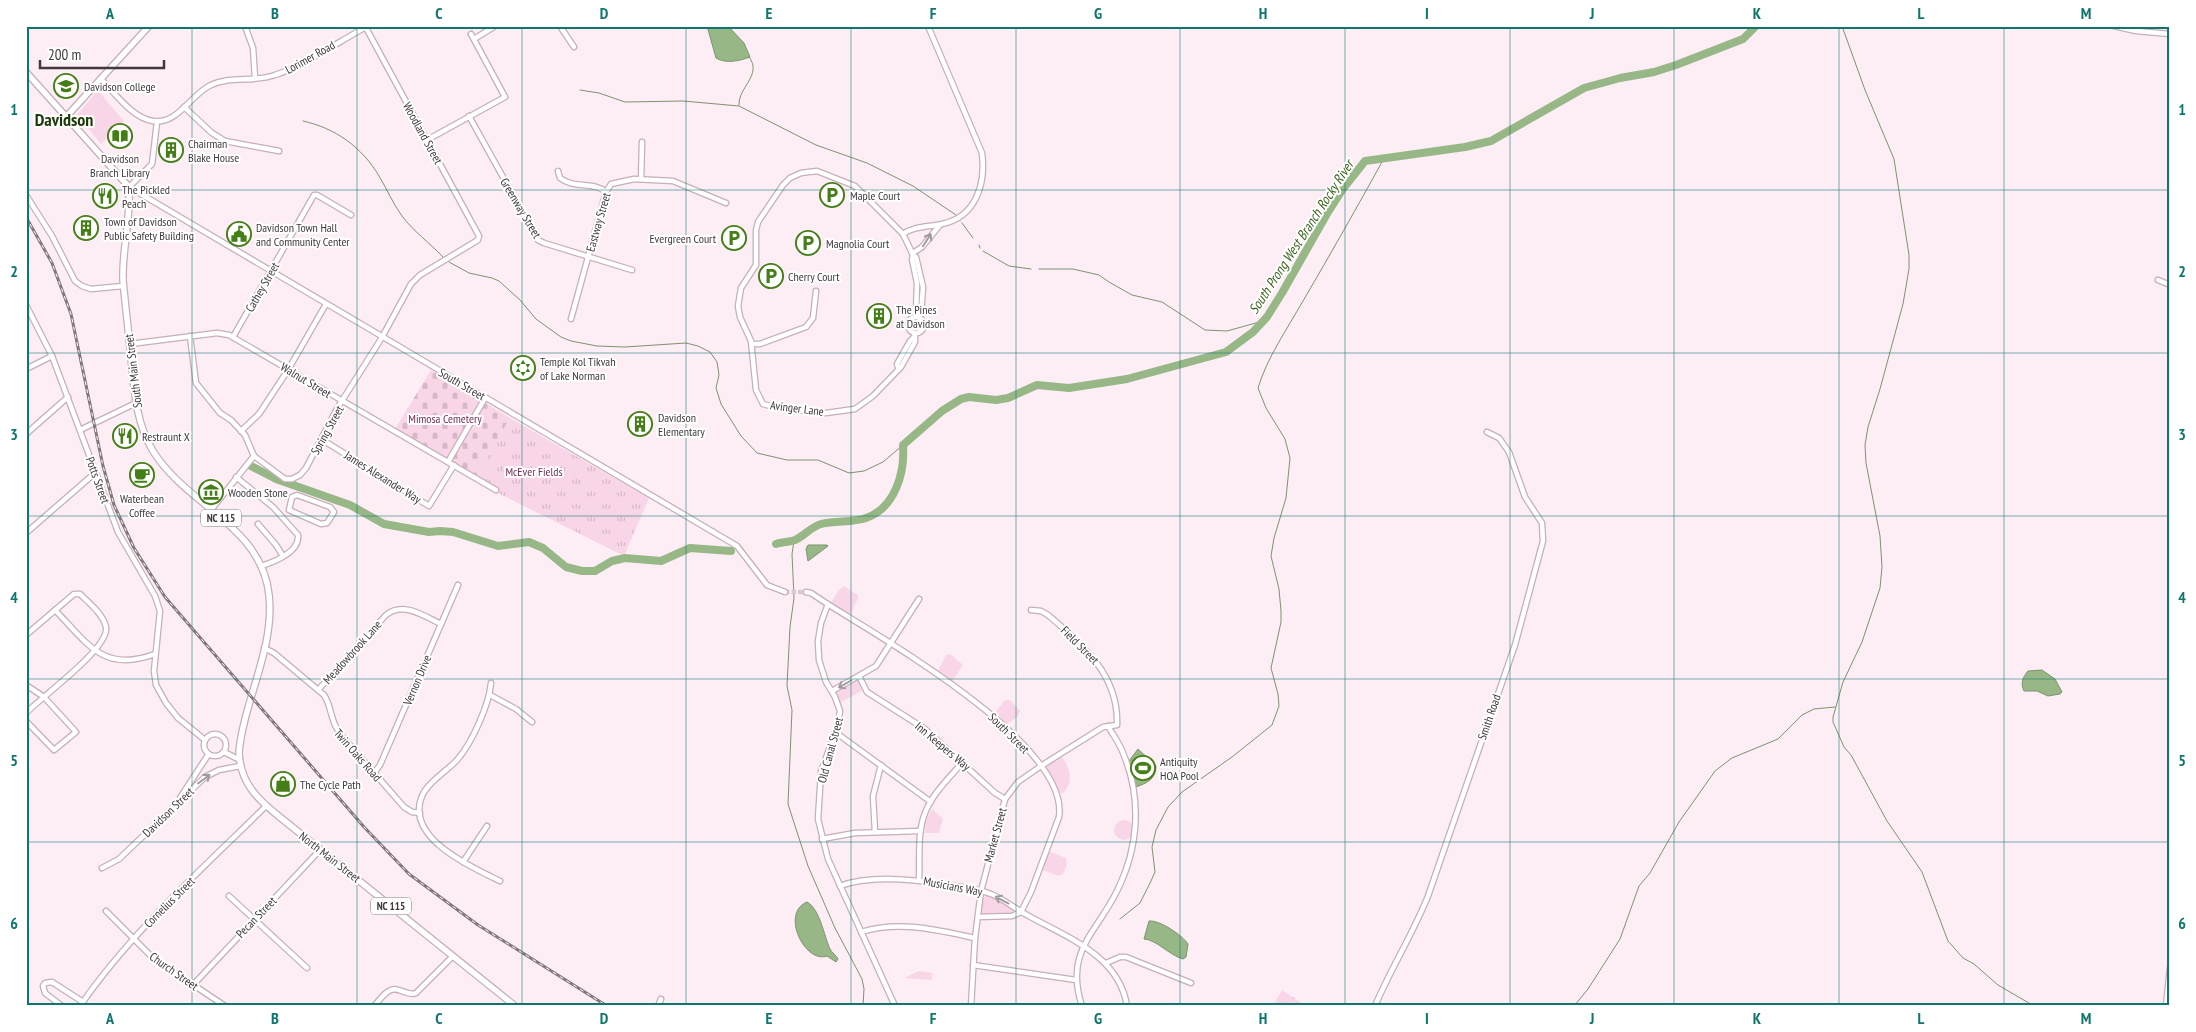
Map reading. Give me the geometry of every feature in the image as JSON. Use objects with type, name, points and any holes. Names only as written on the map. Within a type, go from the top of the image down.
[{"type":"main road","points":[[66,117],[149,26]]},
{"type":"main road","points":[[26,72],[129,187]]},
{"type":"main road","name":"South Main Street","points":[[129,187],[129,217],[123,260],[123,286],[136,403],[142,427],[156,456],[172,476],[247,542],[261,566],[268,589],[270,606],[269,624],[246,720]]},
{"type":"main road","name":"North Main Street","points":[[246,720],[240,746],[240,763],[251,791],[266,806],[320,850],[515,1006]]},
{"type":"street","points":[[245,26],[253,48],[255,78]]},
{"type":"street","points":[[427,140],[504,96],[473,37],[495,26]]},
{"type":"street","points":[[560,26],[574,47]]},
{"type":"street","points":[[903,234],[915,229],[940,225],[957,218],[974,201],[983,183],[984,165],[982,153],[928,26]]},
{"type":"street","points":[[2114,26],[2167,34],[2165,28]]},
{"type":"street","name":"Lorimer Road","points":[[157,122],[173,117],[197,94],[216,83],[231,79],[270,77],[282,73],[365,27]]},
{"type":"street","name":"Woodland Street","points":[[365,27],[479,236],[478,239]]},
{"type":"street","points":[[101,79],[136,114],[144,119],[157,122],[152,164],[129,187]]},
{"type":"street","points":[[184,107],[212,133],[225,141],[279,151]]},
{"type":"street","name":"Greenway Street","points":[[469,116],[538,240],[632,270]]},
{"type":"street","points":[[641,179],[642,142]]},
{"type":"street","points":[[558,171],[560,178],[569,183],[597,187],[606,192]]},
{"type":"street","name":"Avinger Lane","points":[[915,335],[897,364],[898,367],[873,396],[855,409],[826,412],[777,408],[764,404],[756,390],[752,344],[738,311],[738,298],[741,288],[756,265],[756,230],[758,222],[776,194],[790,178],[801,172],[817,171],[851,184],[871,201],[903,234],[913,254],[917,288],[916,313],[918,316]]},
{"type":"street","name":"Eastway Street","points":[[571,319],[606,192],[614,182],[641,179],[673,181],[726,203]]},
{"type":"street","name":"South Street","points":[[129,187],[737,546],[767,585],[785,592]]},
{"type":"street","name":"Cathey Street","points":[[233,337],[314,195],[350,215]]},
{"type":"street","points":[[26,196],[52,236],[75,281],[91,289],[123,286]]},
{"type":"street","points":[[913,254],[922,247],[932,232],[940,225]]},
{"type":"street","name":"Spring Street","points":[[190,336],[196,383],[220,413],[232,420],[241,431],[254,456],[279,476],[292,479],[300,475],[306,468],[342,401],[382,337],[408,288],[415,279],[478,239]]},
{"type":"street","points":[[2158,280],[2170,285]]},
{"type":"street","points":[[752,344],[760,344],[806,327],[813,318],[816,292]]},
{"type":"street","points":[[241,431],[259,414],[288,370],[326,304]]},
{"type":"street","name":"Potts Street","points":[[26,305],[52,356],[120,537],[155,596],[160,610],[154,654],[156,685],[166,703],[178,718],[205,740]]},
{"type":"street","points":[[918,316],[924,322],[924,327],[915,335],[910,330],[908,324],[912,318],[918,316]]},
{"type":"street","name":"Walnut Street","points":[[130,344],[217,333],[233,337],[496,490]]},
{"type":"street","points":[[26,369],[52,356]]},
{"type":"street","points":[[26,434],[68,398]]},
{"type":"street","points":[[448,462],[485,398]]},
{"type":"street","points":[[80,430],[136,403]]},
{"type":"street","name":"Smith Road","points":[[1375,1006],[1421,914],[1437,870],[1517,638],[1543,541],[1542,523],[1525,497],[1509,452],[1499,438],[1488,432]]},
{"type":"street","name":"James Alexander Way","points":[[321,439],[429,506],[454,465]]},
{"type":"street","points":[[211,510],[254,456]]},
{"type":"street","points":[[26,533],[95,473]]},
{"type":"street","points":[[236,477],[283,517],[298,535],[299,540],[293,549],[261,566]]},
{"type":"street","points":[[283,517],[290,510],[292,497],[298,495],[330,507],[334,512],[327,524],[321,524],[290,510]]},
{"type":"street","points":[[258,524],[276,544],[283,556]]},
{"type":"street","name":"Vernon Drive","points":[[374,773],[380,765],[458,585]]},
{"type":"street","name":"South Street","points":[[806,592],[811,593],[972,699],[1008,730],[1041,766],[1057,791],[1061,805],[1059,817],[1031,892],[1021,912]]},
{"type":"street","points":[[26,635],[74,594],[80,594],[102,618],[106,628],[105,635],[96,650],[26,713]]},
{"type":"street","points":[[832,692],[876,666],[920,599]]},
{"type":"street","name":"Old Canal Street","points":[[828,604],[821,623],[818,641],[819,660],[826,682],[840,710],[835,732],[821,772],[818,819],[828,859],[895,1006]]},
{"type":"street","name":"Meadowbrook Lane","points":[[318,690],[386,615],[393,610],[405,609],[441,624]]},
{"type":"street","points":[[55,610],[96,650],[109,658],[124,661],[141,659],[154,654]]},
{"type":"street","name":"Field Street","points":[[1031,610],[1048,615],[1097,661],[1104,672],[1116,704],[1117,725]]},
{"type":"street","name":"Twin Oaks Road","points":[[264,648],[274,653],[318,690],[329,703],[334,727],[404,807],[412,812],[420,813]]},
{"type":"street","name":"Inn Keepers Way","points":[[858,676],[867,692],[925,729],[995,793],[1005,799]]},
{"type":"street","points":[[491,683],[490,695],[462,753],[424,794],[420,813],[422,823],[432,839],[463,862],[500,882]]},
{"type":"street","points":[[26,685],[44,697],[76,732],[54,750],[26,721]]},
{"type":"street","points":[[490,695],[516,709],[532,722]]},
{"type":"street","name":"Market Street","points":[[971,1006],[975,938],[982,891],[1005,799],[1018,782],[1041,766],[1102,728],[1117,725]]},
{"type":"street","points":[[1082,1006],[1076,980],[1078,960],[1083,946],[1117,891],[1134,842],[1137,819],[1134,787],[1123,752],[1108,726]]},
{"type":"street","points":[[835,732],[931,802]]},
{"type":"street","points":[[212,734],[221,736],[226,744],[224,752],[215,757],[208,755],[203,748],[205,740],[212,734]]},
{"type":"street","points":[[224,752],[240,763]]},
{"type":"street","points":[[175,805],[208,755]]},
{"type":"street","points":[[919,880],[920,831],[924,815],[931,802],[963,762]]},
{"type":"street","name":"Davidson Street","points":[[102,868],[119,859],[211,773],[240,763]]},
{"type":"street","points":[[875,832],[873,796],[881,765]]},
{"type":"street","name":"Cornelius Street","points":[[81,1004],[133,938],[266,806]]},
{"type":"street","points":[[463,862],[487,826]]},
{"type":"street","points":[[822,840],[855,833],[920,831]]},
{"type":"street","name":"Pecan Street","points":[[193,985],[320,850]]},
{"type":"street","name":"Musicians Way","points":[[840,886],[862,881],[919,880],[982,891],[1017,907],[1021,912],[1083,946],[1106,963],[1115,973],[1123,988],[1127,1006]]},
{"type":"street","points":[[229,896],[307,968]]},
{"type":"street","name":"Church Street","points":[[106,911],[153,958],[225,1006]]},
{"type":"street","points":[[978,916],[1012,916],[1021,912]]},
{"type":"street","points":[[861,932],[878,926],[902,926],[975,938]]},
{"type":"street","points":[[374,1006],[393,989],[410,994],[416,993],[453,956]]},
{"type":"street","points":[[1106,963],[1120,957],[1126,957],[1191,983]]},
{"type":"street","points":[[973,965],[1076,980]]},
{"type":"street","points":[[2166,1006],[2170,968]]},
{"type":"street","points":[[62,1006],[45,993],[43,986],[45,982],[52,982],[81,1004]]},
{"type":"street","points":[[658,1006],[661,1000]]},
{"type":"green space","points":[[99,89],[104,98],[124,121],[101,144],[77,115]]},
{"type":"green space","name":"Mimosa Cemetery","points":[[431,370],[510,418],[476,476],[395,429]]},
{"type":"green space","name":"McEver Fields","points":[[510,418],[649,498],[624,556],[498,493],[499,488],[476,476]]},
{"type":"green space","points":[[844,586],[859,596],[851,613],[847,614],[831,603],[838,591]]},
{"type":"green space","points":[[950,654],[963,665],[952,681],[938,671],[946,655]]},
{"type":"green space","points":[[854,680],[858,680],[862,691],[838,702],[834,692]]},
{"type":"green space","points":[[1005,700],[1010,700],[1020,711],[1018,716],[1006,725],[994,714]]},
{"type":"green space","points":[[1060,757],[1063,758],[1070,776],[1069,785],[1063,793],[1060,793],[1046,767]]},
{"type":"green space","points":[[932,809],[943,819],[939,833],[925,833],[925,822]]},
{"type":"green space","points":[[1120,820],[1128,820],[1134,826],[1134,834],[1128,840],[1120,840],[1114,834],[1114,826]]},
{"type":"green space","points":[[1051,852],[1066,858],[1067,865],[1063,874],[1059,876],[1042,870]]},
{"type":"green space","points":[[985,895],[1015,909],[1014,913],[982,914],[982,903]]},
{"type":"green space","points":[[919,971],[933,973],[931,980],[904,978]]},
{"type":"green space","points":[[1282,990],[1306,1006],[1273,1006]]},
{"type":"shaded area","points":[[707,26],[728,26],[744,43],[750,57],[733,61],[724,61],[716,58]]},
{"type":"shaded area","points":[[808,545],[828,546],[808,561],[806,549]]},
{"type":"shaded area","points":[[2042,670],[2055,679],[2062,692],[2060,694],[2048,696],[2037,691],[2024,691],[2023,680],[2028,671]]},
{"type":"shaded area","name":"Antiquity HOA Pool","points":[[1138,749],[1156,766],[1156,770],[1150,780],[1136,787],[1129,761]]},
{"type":"shaded area","points":[[807,902],[815,910],[830,949],[838,959],[836,962],[827,956],[819,956],[811,952],[799,936],[796,916],[799,908]]},
{"type":"shaded area","points":[[1149,921],[1165,925],[1185,940],[1188,944],[1186,957],[1183,959],[1178,957],[1154,942],[1144,939]]},
{"type":"waterway","name":"South Prong West Branch Rocky River","points":[[776,544],[795,540],[821,524],[861,520],[876,513],[891,498],[900,478],[903,445],[942,411],[961,399],[969,397],[996,400],[1008,398],[1037,385],[1069,388],[1127,379],[1226,352],[1253,332],[1267,317],[1328,212],[1342,190],[1365,161],[1465,147],[1491,141],[1584,88],[1676,65],[1743,39],[1756,26]]},
{"type":"waterway","points":[[1842,26],[1865,90],[1894,159],[1909,255],[1909,269],[1903,304],[1868,427],[1865,445],[1866,463],[1880,536],[1882,567],[1880,588],[1862,642],[1843,682],[1833,722],[1844,747],[1851,755],[1887,821],[1922,872],[1948,941],[1963,958],[1974,964],[1998,985],[2034,1006]]},
{"type":"waterway","points":[[739,105],[742,92],[752,75],[753,63],[749,57]]},
{"type":"waterway","points":[[580,90],[599,93],[625,102],[683,101],[739,106],[816,145],[867,163],[913,186],[956,215]]},
{"type":"waterway","points":[[303,121],[326,128],[347,140],[356,148],[379,176],[402,216],[443,257]]},
{"type":"waterway","points":[[1120,919],[1140,903],[1155,872],[1152,847],[1156,830],[1168,807],[1182,792],[1232,757],[1272,725],[1279,706],[1271,668],[1281,622],[1281,611],[1279,589],[1271,556],[1274,538],[1286,498],[1290,458],[1285,439],[1266,408],[1258,388],[1278,344],[1382,162],[1387,157]]},
{"type":"waterway","points":[[962,223],[973,238]]},
{"type":"waterway","points":[[983,251],[1009,266],[1031,269]]},
{"type":"waterway","points":[[449,262],[469,273],[499,281],[520,300],[536,319],[561,337],[571,341],[597,346],[625,347],[686,343],[710,352],[717,362],[719,375],[716,388],[721,404],[741,436],[757,453],[787,460],[818,460],[849,473],[864,471],[883,462],[903,445]]},
{"type":"waterway","points":[[1039,269],[1073,269],[1099,275],[1132,295],[1162,302],[1205,330],[1227,331],[1263,321]]},
{"type":"waterway","name":"South Prong West Branch Rocky River","points":[[249,465],[276,479],[350,505],[384,524],[429,532],[453,532],[498,546],[529,542],[543,548],[566,567],[582,571],[595,571],[612,561],[625,558],[661,561],[690,548],[731,551]]},
{"type":"waterway","points":[[794,541],[792,554],[794,598],[790,627],[787,686],[792,710],[788,804],[808,866],[835,928],[862,979],[864,989],[863,1006]]},
{"type":"waterway","points":[[1574,1006],[1588,989],[1620,939],[1639,886],[1650,873],[1679,822],[1715,771],[1732,758],[1778,739],[1802,715],[1814,709],[1835,707]]},
{"type":"tunnel","points":[[785,592],[806,592]]},
{"type":"railway","points":[[26,217],[52,263],[71,314],[103,466],[114,505],[134,548],[165,597],[364,827],[409,874],[478,925],[607,1006]]},
{"type":"place","name":"Davidson College","points":[[66,86]]},
{"type":"place","name":"Davidson Branch Library","points":[[120,136]]},
{"type":"place","name":"Chairman Blake House","points":[[171,150]]},
{"type":"place","name":"Maple Court","points":[[832,195]]},
{"type":"place","name":"The Pickled Peach","points":[[105,196]]},
{"type":"place","name":"Town of Davidson Public Safety Building","points":[[86,228]]},
{"type":"place","name":"Davidson Town Hall and Community Center","points":[[239,234]]},
{"type":"place","name":"Evergreen Court","points":[[734,238]]},
{"type":"place","name":"Magnolia Court","points":[[808,243]]},
{"type":"place","name":"Cherry Court","points":[[771,276]]},
{"type":"place","name":"The Pines at Davidson","points":[[879,316]]},
{"type":"place","name":"Temple Kol Tikvah of Lake Norman","points":[[523,368]]},
{"type":"place","name":"Davidson Elementary","points":[[640,424]]},
{"type":"place","name":"Restraunt X","points":[[125,436]]},
{"type":"place","name":"Waterbean Coffee","points":[[142,475]]},
{"type":"place","name":"Wooden Stone","points":[[211,492]]},
{"type":"place","name":"Antiquity HOA Pool","points":[[1143,768]]},
{"type":"place","name":"The Cycle Path","points":[[283,784]]},
{"type":"district","name":"Davidson","points":[[64,119]]}]
